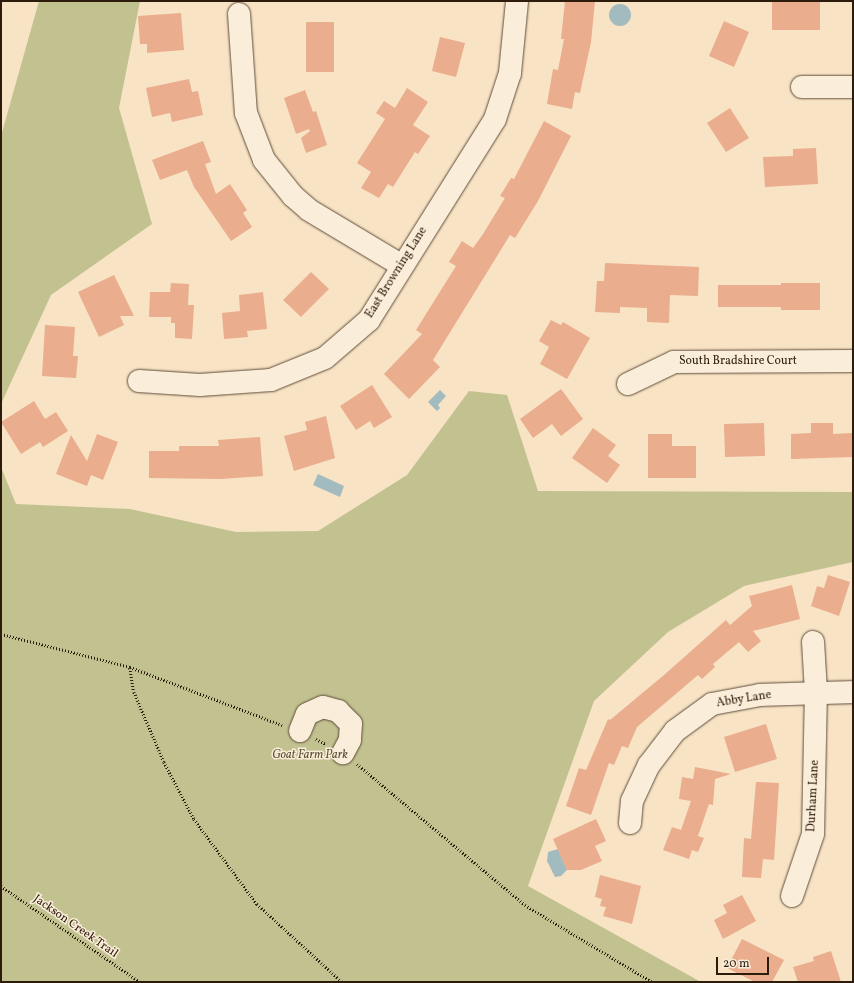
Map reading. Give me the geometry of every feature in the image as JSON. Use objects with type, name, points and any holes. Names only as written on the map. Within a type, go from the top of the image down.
[{"type":"street","name":"East Browning Lane","points":[[139,381],[200,385],[271,380],[325,358],[369,320],[401,264],[494,119],[510,73],[517,1]]},
{"type":"street","points":[[239,14],[246,113],[264,160],[293,196],[309,210],[401,264]]},
{"type":"street","points":[[802,87],[853,87]]},
{"type":"street","name":"South Bradshire Court","points":[[628,384],[674,362],[853,361]]},
{"type":"street","name":"Durham Lane","points":[[792,896],[813,834],[816,692],[813,642]]},
{"type":"street","name":"Abby Lane","points":[[630,822],[632,801],[649,765],[675,731],[712,704],[760,695],[853,692]]},
{"type":"street","points":[[300,731],[307,714],[323,707],[338,712],[351,724],[350,740],[343,753]]},
{"type":"path","points":[[1,634],[130,667],[300,731],[343,753],[525,905],[652,982]]},
{"type":"path","points":[[130,667],[134,692],[164,762],[194,819],[257,904],[342,982]]},
{"type":"path","name":"Jackson Creek Trail","points":[[1,886],[140,982]]},
{"type":"green space","points":[[39,1],[140,1],[119,108],[152,224],[51,295],[1,404],[1,136]]},
{"type":"green space","name":"Goat Farm Park","points":[[469,391],[507,395],[538,491],[853,492],[853,562],[744,586],[668,632],[594,701],[528,886],[701,982],[1,982],[1,467],[16,504],[130,509],[236,532],[318,531],[407,475]]},
{"type":"water","points":[[620,4],[628,7],[631,15],[628,23],[620,26],[612,23],[609,15],[612,7]]},
{"type":"water","points":[[440,390],[446,396],[438,405],[440,408],[437,411],[428,402]]},
{"type":"water","points":[[318,474],[344,486],[340,497],[313,485]]},
{"type":"water","points":[[558,849],[567,870],[561,876],[555,877],[547,861],[548,852]]},
{"type":"building","points":[[565,1],[595,1],[591,42],[580,93],[575,92],[572,109],[547,104],[553,69],[558,70],[564,39],[561,39]]},
{"type":"building","points":[[772,1],[820,1],[820,30],[772,30]]},
{"type":"building","points":[[181,13],[184,50],[147,53],[147,44],[140,44],[138,16]]},
{"type":"building","points":[[724,21],[749,32],[734,67],[709,56]]},
{"type":"building","points":[[306,22],[334,22],[334,72],[306,72]]},
{"type":"building","points":[[440,37],[465,43],[456,77],[432,71]]},
{"type":"building","points":[[189,79],[192,92],[198,91],[203,115],[172,122],[170,113],[152,117],[146,88]]},
{"type":"building","points":[[407,88],[428,102],[413,125],[430,136],[418,154],[415,152],[393,187],[388,184],[379,198],[361,188],[371,172],[357,163],[385,119],[376,113],[384,101],[395,108]]},
{"type":"building","points":[[305,90],[313,112],[316,111],[327,145],[306,153],[301,138],[310,131],[309,129],[296,134],[284,98]]},
{"type":"building","points":[[730,108],[749,138],[726,152],[707,123]]},
{"type":"building","points":[[544,121],[571,136],[538,201],[515,238],[510,235],[433,360],[440,367],[409,399],[384,374],[422,334],[416,330],[456,266],[449,262],[462,241],[473,248],[483,234],[505,198],[500,196],[511,178],[514,179]]},
{"type":"building","points":[[203,141],[211,162],[205,164],[216,194],[230,184],[247,210],[243,213],[252,227],[231,241],[194,187],[187,170],[160,180],[152,160]]},
{"type":"building","points":[[816,148],[818,184],[765,187],[763,157],[793,156],[793,149]]},
{"type":"building","points":[[605,263],[699,267],[698,296],[670,295],[669,323],[647,322],[647,308],[620,307],[620,313],[595,312],[597,281],[604,281]]},
{"type":"building","points":[[311,272],[329,289],[301,317],[283,300]]},
{"type":"building","points":[[114,275],[134,316],[120,316],[124,325],[99,337],[78,292]]},
{"type":"building","points":[[171,283],[189,284],[188,305],[194,305],[192,339],[175,338],[175,323],[171,323],[171,317],[149,317],[150,292],[170,292]]},
{"type":"building","points":[[781,283],[820,283],[820,310],[781,310],[781,307],[718,307],[718,285],[781,285]]},
{"type":"building","points":[[263,292],[267,329],[247,331],[248,337],[224,339],[222,313],[240,311],[239,295]]},
{"type":"building","points":[[551,320],[561,325],[563,322],[590,338],[567,379],[540,364],[549,347],[539,341]]},
{"type":"building","points":[[45,325],[75,327],[73,356],[78,356],[76,378],[42,376]]},
{"type":"building","points":[[372,385],[392,417],[374,428],[370,421],[356,430],[340,406]]},
{"type":"building","points":[[561,389],[583,419],[561,436],[552,424],[533,438],[520,419]]},
{"type":"building","points":[[34,401],[45,419],[56,412],[68,431],[43,447],[40,442],[21,454],[1,422]]},
{"type":"building","points":[[326,416],[335,458],[294,471],[284,436],[307,430],[305,422]]},
{"type":"building","points":[[764,423],[765,456],[725,457],[724,424]]},
{"type":"building","points":[[811,423],[833,423],[833,434],[853,433],[853,457],[791,459],[791,434],[811,433]]},
{"type":"building","points":[[593,428],[616,445],[608,456],[620,465],[607,483],[572,458]]},
{"type":"building","points":[[97,434],[118,442],[103,480],[91,475],[87,486],[56,474],[71,435],[87,461]]},
{"type":"building","points":[[648,434],[672,434],[672,446],[696,446],[696,478],[648,478]]},
{"type":"building","points":[[260,437],[263,476],[221,479],[149,478],[149,451],[179,451],[179,446],[219,446],[218,440]]},
{"type":"building","points":[[828,575],[850,582],[839,616],[811,606],[817,586],[824,588]]},
{"type":"building","points":[[792,585],[800,619],[753,631],[761,641],[748,652],[739,642],[713,664],[715,667],[702,679],[698,675],[637,727],[628,748],[622,746],[614,765],[609,763],[591,815],[566,806],[579,768],[586,770],[608,719],[610,720],[664,675],[726,620],[730,625],[752,606],[749,596]]},
{"type":"building","points":[[766,724],[777,759],[735,772],[724,737]]},
{"type":"building","points":[[695,767],[731,774],[715,779],[713,805],[709,804],[698,836],[704,838],[698,852],[692,850],[689,859],[663,850],[672,827],[681,830],[691,801],[679,799],[682,777],[693,779]]},
{"type":"building","points":[[756,782],[779,783],[774,860],[763,859],[761,878],[742,877],[744,838],[751,839]]},
{"type":"building","points":[[596,819],[606,841],[595,846],[602,861],[581,870],[567,870],[553,839]]},
{"type":"building","points":[[600,875],[641,886],[632,924],[603,916],[606,907],[600,906],[602,899],[595,897]]},
{"type":"building","points":[[742,895],[756,921],[723,939],[714,920],[727,913],[723,905]]},
{"type":"building","points":[[742,939],[784,960],[772,982],[755,982],[727,968]]},
{"type":"building","points":[[831,951],[841,982],[798,982],[793,967],[814,961],[813,957]]}]
